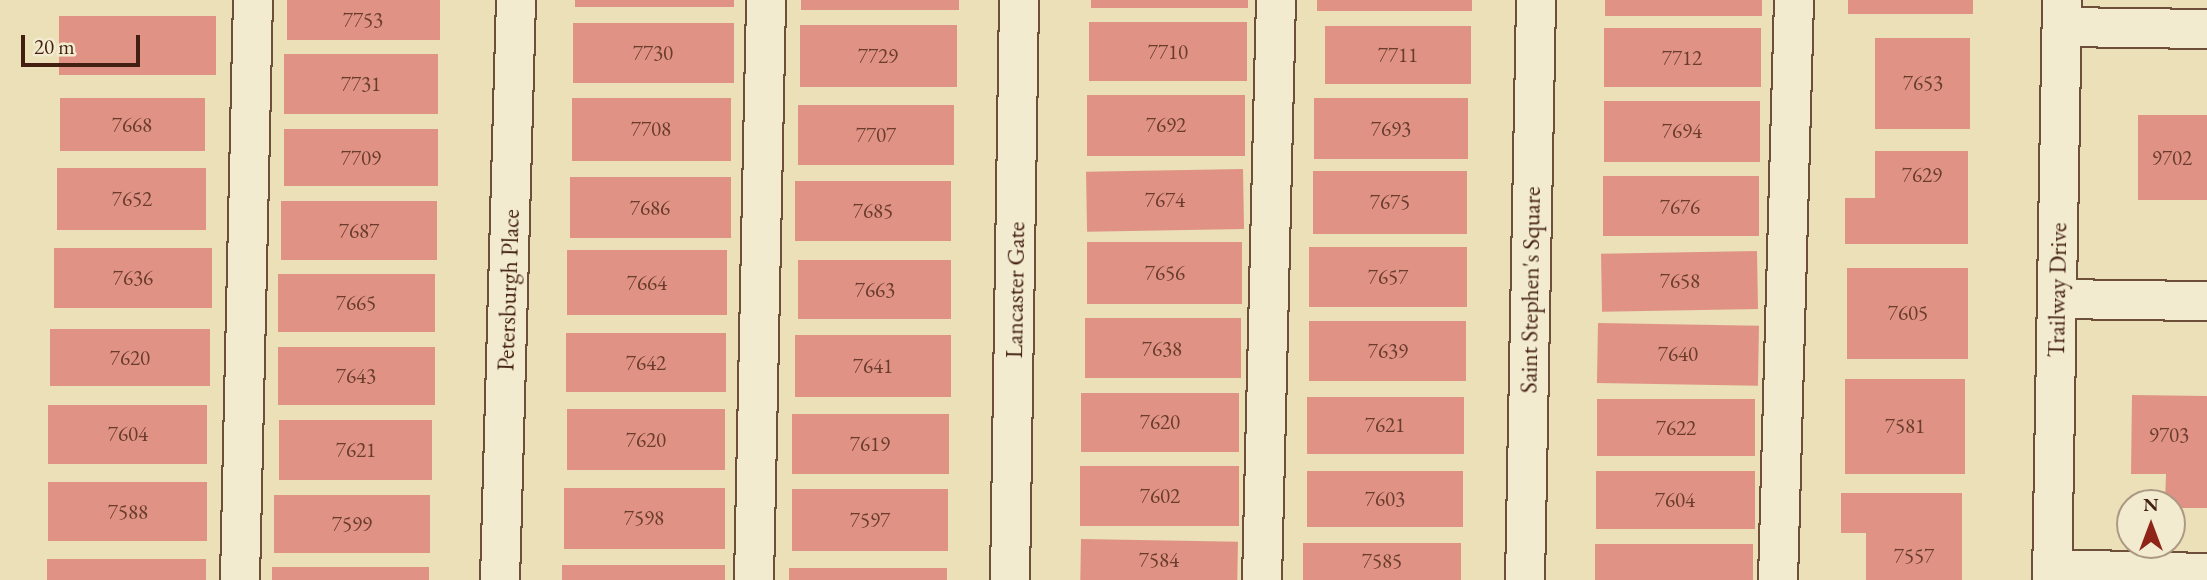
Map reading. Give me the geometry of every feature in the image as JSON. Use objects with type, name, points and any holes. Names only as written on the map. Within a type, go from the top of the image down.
[{"type":"street","points":[[240,580],[253,0]]},
{"type":"street","name":"Petersburgh Place","points":[[500,580],[516,0]]},
{"type":"street","points":[[754,580],[766,0]]},
{"type":"street","name":"Lancaster Gate","points":[[1010,580],[1019,0]]},
{"type":"street","points":[[1262,580],[1276,0]]},
{"type":"street","name":"Saint Stephen's Square","points":[[1525,580],[1536,0]]},
{"type":"street","points":[[1777,580],[1794,0]]},
{"type":"street","points":[[2062,13],[2207,30]]},
{"type":"street","name":"Trailway Drive","points":[[2052,574],[2062,13]]},
{"type":"street","points":[[2057,299],[2207,301]]},
{"type":"street","points":[[2052,574],[2207,573]]},
{"type":"building","points":[[287,0],[440,0],[440,40],[287,40]]},
{"type":"building","points":[[575,0],[734,0],[734,7],[575,7]]},
{"type":"building","points":[[801,0],[959,0],[959,10],[801,10]]},
{"type":"building","points":[[1091,0],[1248,0],[1248,8],[1091,8]]},
{"type":"building","points":[[1317,0],[1472,0],[1472,11],[1317,11]]},
{"type":"building","points":[[1605,0],[1762,0],[1762,16],[1605,16]]},
{"type":"building","points":[[1848,0],[1973,0],[1973,14],[1848,14]]},
{"type":"building","points":[[59,16],[216,16],[216,75],[59,75]]},
{"type":"building","points":[[1089,22],[1247,22],[1247,81],[1089,81]]},
{"type":"building","points":[[573,23],[734,23],[734,83],[573,83]]},
{"type":"building","points":[[800,25],[957,25],[957,87],[800,87]]},
{"type":"building","points":[[1325,26],[1471,26],[1471,84],[1325,84]]},
{"type":"building","points":[[1604,28],[1761,28],[1761,87],[1604,87]]},
{"type":"building","points":[[1875,38],[1970,38],[1970,129],[1875,129]]},
{"type":"building","points":[[284,54],[438,54],[438,114],[284,114]]},
{"type":"building","points":[[1087,95],[1245,95],[1245,156],[1087,156]]},
{"type":"building","points":[[60,98],[205,98],[205,151],[60,151]]},
{"type":"building","points":[[572,98],[731,98],[731,161],[572,161]]},
{"type":"building","points":[[1314,98],[1468,98],[1468,159],[1314,159]]},
{"type":"building","points":[[1604,101],[1760,101],[1760,162],[1604,162]]},
{"type":"building","points":[[798,105],[954,105],[954,165],[798,165]]},
{"type":"building","points":[[2138,115],[2207,115],[2207,200],[2138,200]]},
{"type":"building","points":[[284,129],[438,129],[438,186],[284,186]]},
{"type":"building","points":[[1875,151],[1968,151],[1968,244],[1845,244],[1845,198],[1875,198]]},
{"type":"building","points":[[57,168],[206,168],[206,230],[57,230]]},
{"type":"building","points":[[1243,169],[1244,229],[1087,232],[1086,172]]},
{"type":"building","points":[[1313,171],[1467,171],[1467,234],[1313,234]]},
{"type":"building","points":[[1603,176],[1759,176],[1759,236],[1603,236]]},
{"type":"building","points":[[570,177],[731,177],[731,238],[570,238]]},
{"type":"building","points":[[795,181],[951,181],[951,241],[795,241]]},
{"type":"building","points":[[281,201],[437,201],[437,260],[281,260]]},
{"type":"building","points":[[1087,242],[1242,242],[1242,304],[1087,304]]},
{"type":"building","points":[[1309,247],[1467,247],[1467,307],[1309,307]]},
{"type":"building","points":[[54,248],[212,248],[212,308],[54,308]]},
{"type":"building","points":[[567,250],[727,250],[727,315],[567,315]]},
{"type":"building","points":[[1757,251],[1758,309],[1602,312],[1601,254]]},
{"type":"building","points":[[798,260],[951,260],[951,319],[798,319]]},
{"type":"building","points":[[1847,268],[1968,268],[1968,359],[1847,359]]},
{"type":"building","points":[[278,274],[435,274],[435,332],[278,332]]},
{"type":"building","points":[[1085,318],[1241,318],[1241,378],[1085,378]]},
{"type":"building","points":[[1309,321],[1466,321],[1466,381],[1309,381]]},
{"type":"building","points":[[1598,323],[1759,326],[1758,386],[1597,383]]},
{"type":"building","points":[[50,329],[210,329],[210,386],[50,386]]},
{"type":"building","points":[[566,333],[726,333],[726,392],[566,392]]},
{"type":"building","points":[[795,335],[951,335],[951,397],[795,397]]},
{"type":"building","points":[[278,347],[435,347],[435,405],[278,405]]},
{"type":"building","points":[[1845,379],[1965,379],[1965,474],[1845,474]]},
{"type":"building","points":[[1081,393],[1239,393],[1239,452],[1081,452]]},
{"type":"building","points":[[2132,395],[2207,396],[2207,508],[2186,508],[2186,489],[2165,489],[2166,474],[2131,474]]},
{"type":"building","points":[[1307,397],[1464,397],[1464,454],[1307,454]]},
{"type":"building","points":[[1597,399],[1755,399],[1755,456],[1597,456]]},
{"type":"building","points":[[48,405],[207,405],[207,464],[48,464]]},
{"type":"building","points":[[567,409],[725,409],[725,470],[567,470]]},
{"type":"building","points":[[792,414],[949,414],[949,474],[792,474]]},
{"type":"building","points":[[279,420],[432,420],[432,480],[279,480]]},
{"type":"building","points":[[1080,466],[1239,466],[1239,526],[1080,526]]},
{"type":"building","points":[[1307,471],[1463,471],[1463,527],[1307,527]]},
{"type":"building","points":[[1596,471],[1755,471],[1755,529],[1596,529]]},
{"type":"building","points":[[48,482],[207,482],[207,541],[48,541]]},
{"type":"building","points":[[564,488],[725,488],[725,549],[564,549]]},
{"type":"building","points":[[792,489],[948,489],[948,551],[792,551]]},
{"type":"building","points":[[1841,493],[1962,493],[1962,580],[1866,580],[1866,533],[1841,533]]},
{"type":"building","points":[[274,495],[430,495],[430,553],[274,553]]},
{"type":"building","points":[[1081,539],[1238,542],[1237,580],[1080,580]]},
{"type":"building","points":[[1303,543],[1461,543],[1461,580],[1303,580]]},
{"type":"building","points":[[1595,544],[1753,544],[1753,580],[1595,580]]},
{"type":"building","points":[[47,559],[206,559],[206,580],[47,580]]},
{"type":"building","points":[[562,565],[725,565],[725,580],[562,580]]},
{"type":"building","points":[[272,567],[429,567],[429,580],[272,580]]},
{"type":"building","points":[[789,568],[947,568],[947,580],[789,580]]}]
